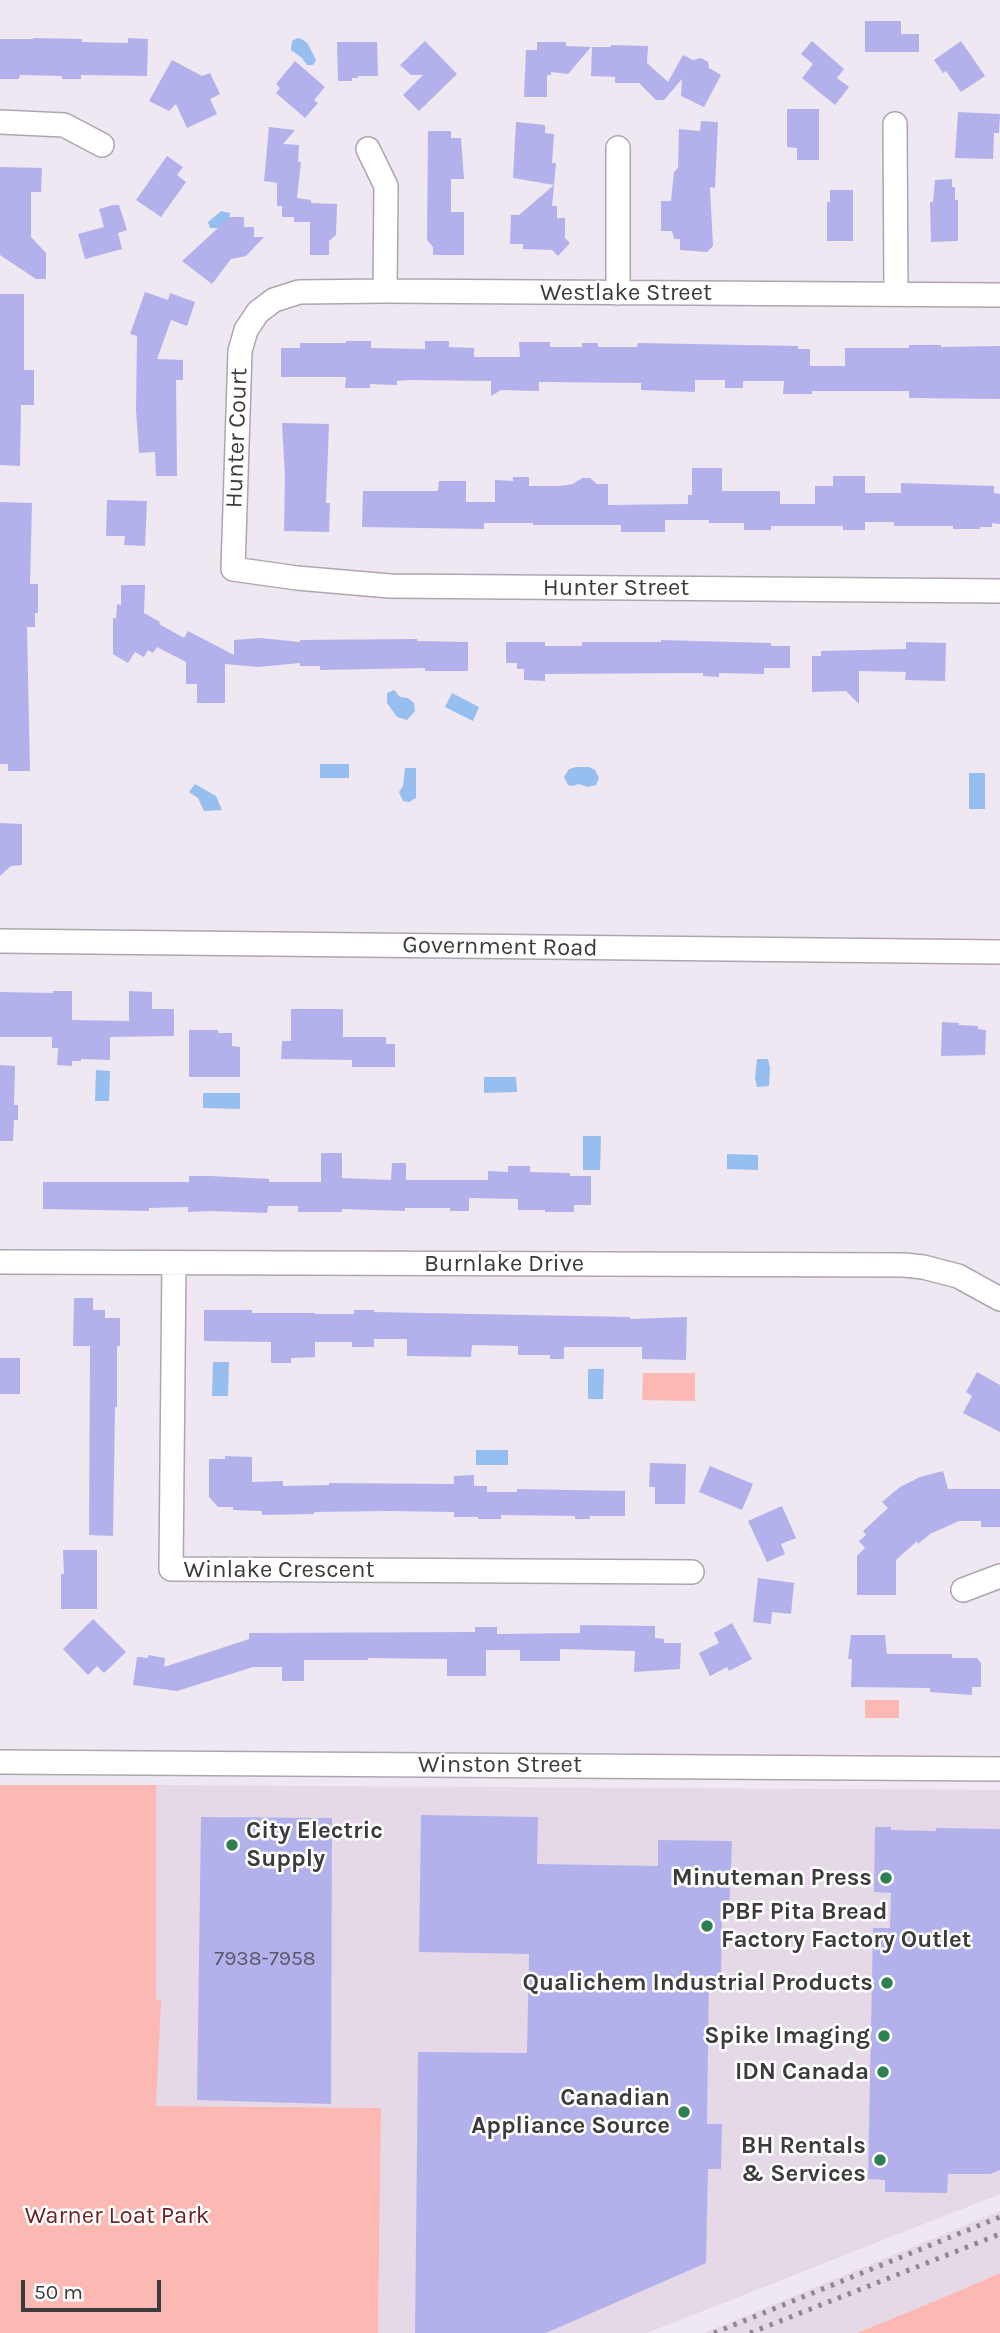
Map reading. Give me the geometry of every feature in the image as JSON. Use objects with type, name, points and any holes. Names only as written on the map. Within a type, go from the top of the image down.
[{"type":"street","points":[[0,122],[64,124],[102,145]]},
{"type":"street","points":[[895,124],[896,294]]},
{"type":"street","points":[[618,148],[618,293]]},
{"type":"street","points":[[368,149],[386,186],[385,291]]},
{"type":"street","name":"Westlake Street","points":[[258,312],[274,300],[299,292],[1000,295]]},
{"type":"street","name":"Hunter Court","points":[[233,569],[240,351],[246,330],[258,312]]},
{"type":"street","name":"Hunter Street","points":[[233,569],[296,578],[390,586],[1000,592]]},
{"type":"street","name":"Government Road","points":[[0,941],[1000,952]]},
{"type":"street","name":"Burnlake Drive","points":[[0,1262],[904,1265],[958,1276],[1000,1299]]},
{"type":"street","name":"Winlake Crescent","points":[[174,1263],[171,1569],[692,1572]]},
{"type":"street","points":[[962,1590],[1000,1576]]},
{"type":"street","name":"Winston Street","points":[[0,1762],[1000,1769]]},
{"type":"shaded area","points":[[156,1785],[1000,1790],[1000,2194],[647,2333],[378,2333],[381,2108],[156,2106]]},
{"type":"shaded area","points":[[1000,2211],[1000,2273],[952,2294],[857,2333],[704,2333]]},
{"type":"green space","points":[[643,1373],[695,1373],[695,1401],[642,1400]]},
{"type":"green space","points":[[865,1700],[899,1700],[899,1718],[865,1718]]},
{"type":"green space","name":"Warner Loat Park","points":[[0,1785],[156,1785],[156,1999],[161,2001],[156,2106],[381,2108],[378,2333],[0,2333]]},
{"type":"green space","points":[[1000,2273],[1000,2333],[857,2333],[952,2294]]},
{"type":"water","points":[[297,38],[308,44],[316,60],[313,65],[307,65],[291,50],[292,41]]},
{"type":"water","points":[[221,211],[230,213],[229,220],[219,228],[210,228],[208,222]]},
{"type":"water","points":[[394,690],[400,697],[408,698],[414,703],[415,711],[407,720],[397,717],[387,703],[387,693]]},
{"type":"water","points":[[452,693],[479,707],[473,721],[445,707]]},
{"type":"water","points":[[320,764],[349,764],[349,778],[320,778]]},
{"type":"water","points":[[576,767],[595,770],[599,778],[596,785],[568,785],[564,777],[569,769]]},
{"type":"water","points":[[405,768],[416,768],[416,798],[409,802],[403,801],[399,792],[403,786]]},
{"type":"water","points":[[969,773],[985,773],[985,809],[969,809]]},
{"type":"water","points":[[195,784],[216,796],[222,810],[204,811],[198,798],[189,792]]},
{"type":"water","points":[[757,1059],[768,1059],[769,1086],[757,1087]]},
{"type":"water","points":[[96,1070],[110,1071],[109,1101],[95,1101]]},
{"type":"water","points":[[484,1077],[516,1077],[517,1092],[484,1093]]},
{"type":"water","points":[[203,1093],[240,1093],[240,1109],[203,1108]]},
{"type":"water","points":[[583,1136],[601,1136],[600,1170],[583,1170]]},
{"type":"water","points":[[727,1154],[758,1155],[758,1170],[727,1169]]},
{"type":"water","points":[[213,1362],[229,1362],[228,1396],[212,1396]]},
{"type":"water","points":[[588,1369],[604,1369],[603,1399],[588,1399]]},
{"type":"water","points":[[476,1450],[508,1450],[508,1465],[476,1465]]},
{"type":"building","points":[[865,21],[901,21],[901,34],[919,34],[919,52],[865,52]]},
{"type":"building","points":[[128,38],[148,39],[147,76],[81,75],[81,79],[62,79],[62,76],[20,75],[19,79],[0,79],[0,39],[128,43]]},
{"type":"building","points":[[425,41],[457,74],[419,111],[403,95],[423,75],[411,75],[400,65]]},
{"type":"building","points":[[812,41],[844,69],[837,78],[849,87],[835,105],[802,78],[813,64],[801,54]]},
{"type":"building","points":[[961,41],[985,76],[961,92],[934,60]]},
{"type":"building","points":[[337,42],[377,42],[378,76],[358,76],[352,78],[352,81],[338,81]]},
{"type":"building","points":[[537,42],[566,42],[566,46],[591,47],[568,74],[551,72],[551,75],[547,75],[547,97],[524,97],[526,50],[537,50]]},
{"type":"building","points":[[648,46],[647,63],[668,82],[683,55],[693,60],[701,58],[708,62],[709,68],[721,75],[704,107],[681,96],[682,79],[664,100],[656,100],[639,83],[615,83],[615,77],[591,76],[592,47]]},
{"type":"building","points":[[172,60],[202,76],[210,73],[220,94],[210,99],[217,114],[187,128],[176,104],[169,111],[149,101]]},
{"type":"building","points":[[295,61],[325,87],[314,100],[318,103],[305,118],[276,93],[280,88],[276,84]]},
{"type":"building","points":[[787,109],[819,109],[819,160],[797,160],[797,148],[787,147]]},
{"type":"building","points":[[958,112],[1000,114],[999,133],[994,133],[993,159],[955,158]]},
{"type":"building","points":[[701,121],[718,122],[715,188],[710,187],[713,246],[707,252],[680,250],[680,239],[674,239],[672,231],[661,231],[661,201],[671,201],[674,172],[678,168],[679,129],[700,131]]},
{"type":"building","points":[[516,122],[545,125],[545,133],[554,134],[554,185],[513,178]]},
{"type":"building","points":[[269,127],[295,130],[283,144],[299,145],[298,162],[301,162],[297,198],[311,200],[311,203],[337,204],[336,235],[329,241],[329,255],[310,255],[310,222],[294,222],[294,217],[282,217],[282,206],[277,206],[277,183],[264,181]]},
{"type":"building","points":[[428,131],[451,131],[451,138],[461,138],[464,179],[451,179],[451,212],[464,212],[464,255],[433,255],[433,247],[427,240]]},
{"type":"building","points":[[167,156],[183,167],[177,175],[186,182],[161,217],[136,200]]},
{"type":"building","points":[[0,167],[42,168],[41,192],[31,192],[31,237],[46,253],[46,279],[36,279],[0,255]]},
{"type":"building","points":[[952,179],[955,200],[958,200],[958,241],[931,242],[930,202],[933,202],[935,180]]},
{"type":"building","points":[[554,185],[552,206],[557,206],[557,218],[565,218],[565,238],[570,243],[558,256],[552,250],[523,249],[523,244],[510,244],[511,215],[519,215]]},
{"type":"building","points":[[830,190],[853,190],[853,241],[827,241],[827,202],[830,202]]},
{"type":"building","points":[[119,205],[127,230],[118,233],[122,249],[85,259],[78,234],[104,227],[99,209]]},
{"type":"building","points":[[230,217],[244,217],[244,227],[254,227],[254,237],[264,237],[246,256],[231,259],[212,284],[182,261]]},
{"type":"building","points":[[145,292],[168,300],[170,293],[195,302],[187,326],[171,320],[157,359],[183,360],[183,380],[176,380],[177,476],[156,476],[155,452],[139,453],[136,410],[137,336],[130,334]]},
{"type":"building","points":[[0,294],[24,294],[24,370],[34,370],[34,405],[21,405],[20,466],[0,465]]},
{"type":"building","points":[[371,341],[371,348],[425,349],[425,341],[449,341],[449,347],[474,348],[474,357],[520,357],[519,342],[550,342],[550,347],[582,347],[582,343],[598,343],[598,347],[637,347],[638,343],[798,346],[798,349],[810,349],[810,366],[845,366],[845,348],[909,348],[909,345],[1000,346],[1000,399],[909,398],[909,391],[812,391],[812,394],[783,394],[784,381],[743,381],[743,388],[725,388],[725,380],[695,380],[695,392],[641,390],[641,383],[539,382],[539,391],[501,390],[491,396],[491,381],[408,380],[397,381],[397,385],[370,384],[370,388],[345,388],[346,377],[281,377],[281,348],[300,348],[300,343]]},
{"type":"building","points":[[282,423],[329,424],[326,503],[330,503],[329,532],[284,531]]},
{"type":"building","points":[[692,468],[722,468],[722,491],[780,491],[780,504],[815,504],[815,486],[833,486],[833,476],[865,476],[865,493],[901,493],[901,483],[994,486],[994,493],[1000,494],[1000,524],[992,523],[992,527],[980,529],[953,529],[953,526],[894,526],[894,522],[865,522],[865,530],[843,530],[843,526],[771,526],[771,530],[744,530],[744,523],[665,520],[665,532],[621,532],[621,525],[533,523],[484,523],[484,529],[362,527],[363,491],[438,491],[439,481],[466,481],[466,502],[495,502],[495,480],[513,481],[513,477],[529,477],[529,486],[560,486],[590,478],[597,484],[608,484],[608,505],[688,504],[688,495],[692,495]]},
{"type":"building","points":[[107,500],[147,501],[145,546],[124,545],[125,536],[106,536]]},
{"type":"building","points":[[0,502],[32,503],[30,584],[38,584],[38,613],[35,613],[35,627],[27,627],[30,771],[8,771],[8,764],[0,764]]},
{"type":"building","points":[[121,585],[145,585],[144,613],[160,622],[159,624],[184,638],[188,631],[234,655],[234,640],[260,638],[300,642],[417,639],[468,642],[468,671],[425,671],[425,668],[320,670],[320,666],[300,666],[300,663],[258,667],[225,664],[225,703],[197,703],[197,684],[186,684],[186,662],[157,647],[153,653],[148,650],[144,657],[135,652],[128,663],[113,654],[113,618],[116,618],[117,604],[121,605]]},
{"type":"building","points":[[661,640],[771,643],[771,646],[790,646],[790,668],[764,668],[764,674],[719,673],[719,677],[703,676],[703,673],[545,674],[545,681],[524,680],[524,669],[517,669],[517,663],[506,663],[506,642],[582,646],[582,642]]},
{"type":"building","points":[[906,642],[946,643],[945,681],[905,680],[906,672],[859,671],[859,704],[846,691],[812,692],[812,656],[821,656],[821,651],[906,649]]},
{"type":"building","points":[[0,823],[22,824],[22,865],[11,866],[0,876]]},
{"type":"building","points":[[72,991],[72,1020],[129,1021],[129,991],[152,992],[152,1009],[174,1009],[174,1036],[110,1037],[110,1060],[81,1059],[72,1061],[72,1066],[57,1065],[58,1048],[52,1048],[52,1037],[0,1037],[0,992]]},
{"type":"building","points":[[291,1009],[343,1009],[343,1037],[386,1037],[386,1044],[395,1044],[395,1067],[352,1067],[352,1060],[281,1059],[282,1041],[291,1041]]},
{"type":"building","points":[[942,1022],[978,1026],[978,1029],[986,1030],[985,1055],[941,1056]]},
{"type":"building","points":[[189,1030],[232,1033],[232,1046],[240,1047],[240,1077],[189,1077]]},
{"type":"building","points":[[0,1065],[15,1066],[14,1105],[18,1105],[18,1120],[14,1120],[13,1141],[0,1141]]},
{"type":"building","points":[[321,1153],[342,1153],[342,1178],[391,1180],[392,1163],[406,1163],[406,1180],[488,1180],[488,1171],[508,1172],[508,1166],[530,1166],[530,1172],[591,1176],[591,1205],[574,1205],[574,1212],[545,1212],[518,1210],[518,1199],[469,1198],[469,1211],[450,1211],[450,1208],[405,1208],[405,1211],[342,1209],[342,1212],[298,1212],[298,1206],[268,1206],[267,1213],[188,1212],[188,1207],[149,1208],[149,1211],[43,1209],[43,1182],[189,1182],[189,1176],[210,1176],[269,1179],[269,1182],[321,1182]]},
{"type":"building","points":[[74,1298],[93,1298],[93,1310],[105,1310],[105,1318],[120,1318],[115,1407],[113,1536],[89,1535],[90,1346],[73,1346]]},
{"type":"building","points":[[204,1310],[354,1314],[354,1310],[374,1310],[630,1319],[687,1317],[686,1360],[642,1359],[642,1347],[564,1347],[564,1359],[550,1359],[550,1355],[518,1355],[518,1346],[472,1345],[471,1357],[407,1356],[407,1339],[374,1339],[374,1347],[352,1347],[352,1342],[315,1342],[315,1357],[291,1358],[291,1363],[271,1363],[271,1342],[204,1341]]},
{"type":"building","points":[[0,1358],[20,1358],[20,1394],[0,1394]]},
{"type":"building","points":[[977,1372],[1000,1385],[1000,1432],[963,1413],[972,1396],[966,1392]]},
{"type":"building","points":[[225,1456],[252,1457],[252,1482],[283,1481],[283,1486],[329,1483],[454,1484],[454,1476],[474,1475],[474,1486],[487,1486],[487,1492],[517,1492],[517,1489],[625,1491],[625,1516],[575,1519],[575,1516],[501,1515],[501,1519],[478,1519],[454,1517],[454,1512],[389,1511],[262,1515],[262,1511],[218,1507],[209,1497],[209,1459],[225,1459]]},
{"type":"building","points":[[650,1463],[686,1464],[685,1504],[655,1504],[655,1487],[649,1487]]},
{"type":"building","points":[[710,1466],[753,1484],[742,1510],[699,1492]]},
{"type":"building","points":[[943,1471],[948,1489],[1000,1489],[1000,1527],[981,1527],[981,1521],[959,1521],[930,1534],[918,1544],[917,1541],[896,1560],[896,1595],[857,1595],[857,1556],[865,1548],[859,1541],[866,1535],[863,1531],[888,1508],[882,1502],[900,1487],[920,1477]]},
{"type":"building","points":[[782,1506],[796,1538],[781,1544],[785,1554],[767,1562],[748,1521]]},
{"type":"building","points":[[63,1550],[97,1550],[97,1609],[61,1609]]},
{"type":"building","points":[[758,1578],[794,1583],[791,1614],[772,1612],[771,1624],[753,1622]]},
{"type":"building","points":[[93,1619],[126,1652],[104,1673],[97,1666],[88,1675],[63,1649]]},
{"type":"building","points":[[732,1623],[752,1659],[729,1671],[727,1667],[710,1676],[699,1653],[719,1643],[714,1633]]},
{"type":"building","points":[[580,1625],[655,1626],[655,1638],[664,1639],[664,1643],[681,1643],[680,1669],[634,1672],[635,1651],[560,1649],[560,1661],[520,1661],[520,1650],[486,1650],[486,1676],[447,1676],[447,1659],[368,1658],[304,1660],[304,1681],[282,1681],[282,1667],[253,1667],[177,1691],[133,1685],[137,1657],[148,1658],[148,1655],[165,1658],[164,1667],[249,1639],[249,1633],[475,1632],[475,1627],[497,1627],[497,1634],[580,1633]]},
{"type":"building","points":[[851,1635],[885,1635],[887,1654],[952,1654],[952,1658],[977,1658],[981,1663],[981,1687],[972,1687],[972,1695],[930,1692],[930,1688],[851,1687],[852,1659],[848,1659]]},
{"type":"building","points":[[421,1815],[538,1817],[537,1864],[658,1866],[658,1840],[732,1841],[729,1917],[722,1917],[721,1977],[709,1976],[707,2124],[722,2124],[721,2169],[708,2169],[706,2263],[546,2333],[415,2333],[418,2052],[527,2053],[529,1954],[419,1952]]},
{"type":"building","points":[[201,1817],[332,1818],[331,2104],[197,2100]]},
{"type":"building","points":[[875,1827],[936,1831],[936,1828],[1000,1829],[1000,2170],[990,2174],[948,2174],[947,2193],[885,2192],[885,2180],[868,2179],[873,1928],[890,1928],[891,1893],[874,1892]]},
{"type":"railway","points":[[714,2333],[1000,2217]]},
{"type":"railway","points":[[750,2333],[1000,2234]]},
{"type":"place","name":"City Electric Supply","points":[[232,1845]]},
{"type":"place","name":"Minuteman Press","points":[[886,1878]]},
{"type":"place","name":"PBF Pita Bread Factory Factory Outlet","points":[[707,1926]]},
{"type":"place","name":"Qualichem Industrial Products","points":[[887,1983]]},
{"type":"place","name":"Spike Imaging","points":[[884,2036]]},
{"type":"place","name":"IDN Canada","points":[[883,2072]]},
{"type":"place","name":"Canadian Appliance Source","points":[[684,2112]]},
{"type":"place","name":"BH Rentals & Services","points":[[880,2160]]}]
